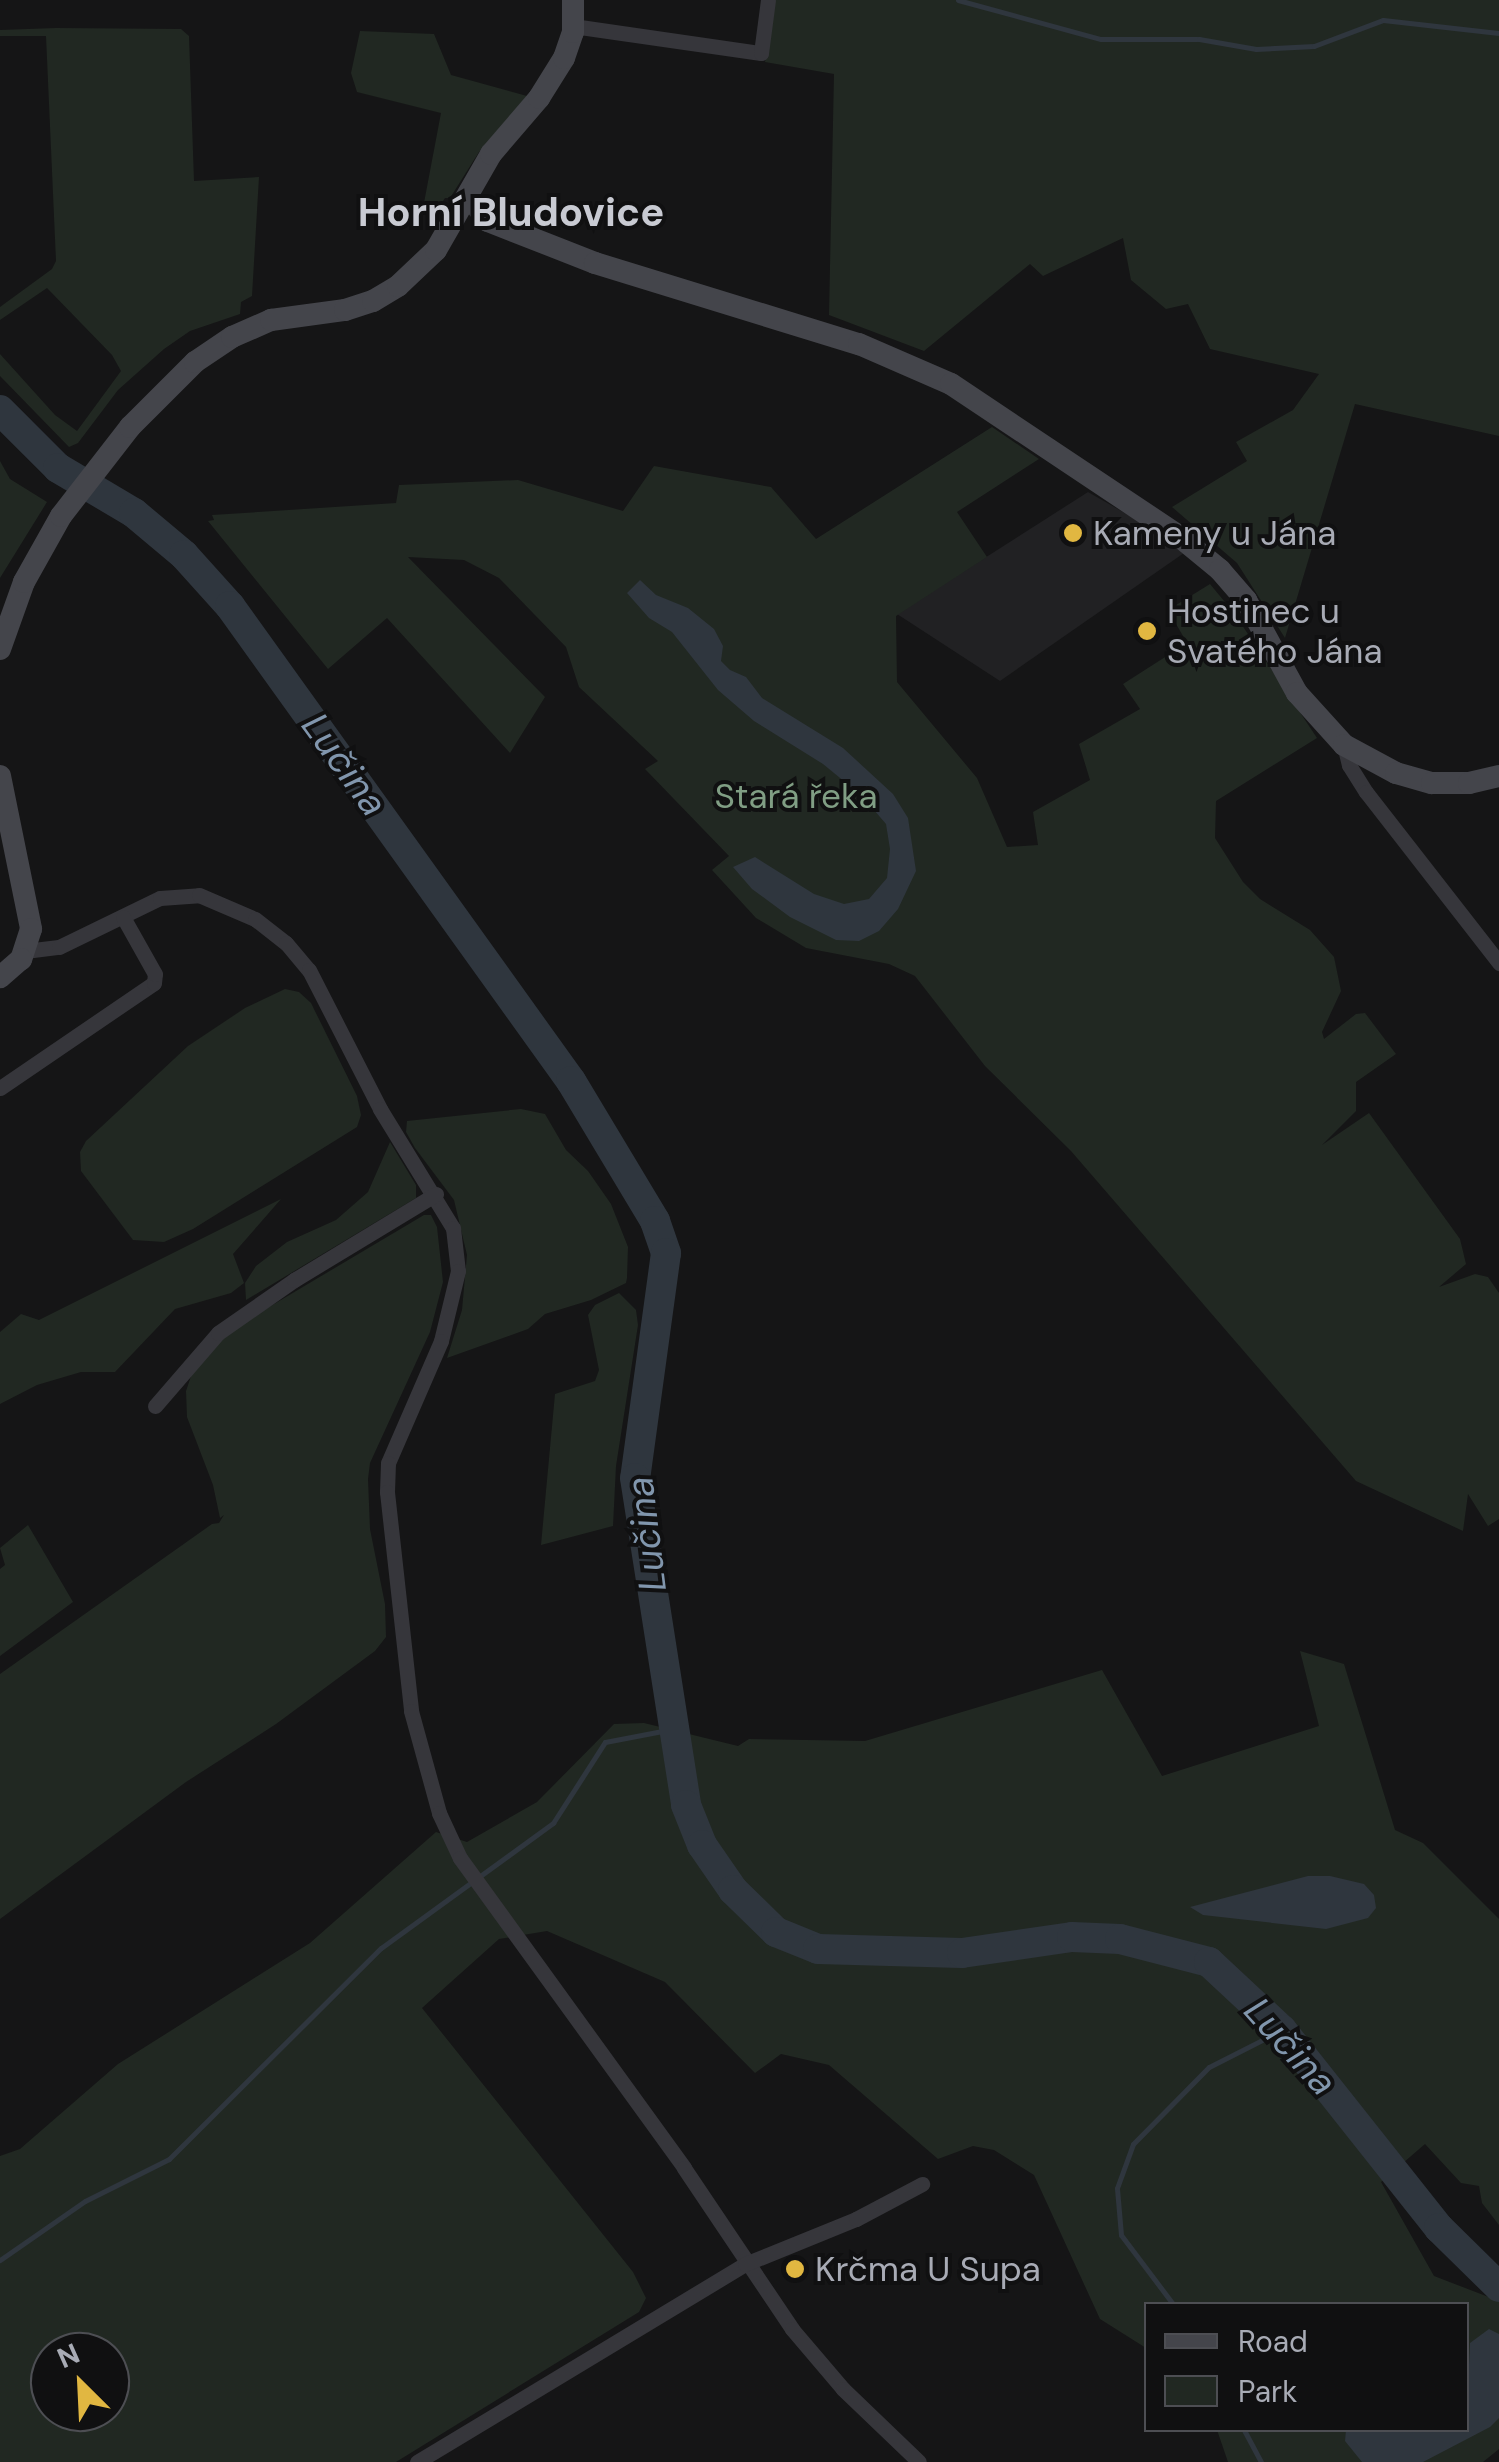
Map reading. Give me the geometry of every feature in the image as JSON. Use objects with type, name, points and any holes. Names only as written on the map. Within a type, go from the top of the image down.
[{"type":"street","points":[[0,649],[29,573],[61,516],[130,426],[195,362],[240,332],[294,314],[345,310],[392,291],[436,250],[491,154],[554,77],[573,26],[573,0]]},
{"type":"street","points":[[573,26],[761,53],[768,0]]},
{"type":"street","points":[[469,196],[488,220],[595,263],[921,368],[982,404],[1190,544],[1246,600],[1297,693],[1344,745],[1366,792],[1499,963]]},
{"type":"street","points":[[1344,745],[1396,773],[1432,783],[1469,783],[1499,776]]},
{"type":"street","points":[[0,776],[31,929],[26,950],[0,977]]},
{"type":"street","points":[[26,950],[59,948],[160,898],[210,897],[256,919],[286,942],[309,970],[380,1109],[436,1194],[453,1228],[458,1271],[441,1341],[388,1463],[411,1711],[439,1812],[460,1858],[684,2168],[745,2264],[842,2390],[919,2462]]},
{"type":"street","points":[[0,1088],[154,982],[155,974],[123,916]]},
{"type":"street","points":[[155,1406],[218,1333],[294,1280],[436,1194]]},
{"type":"street","points":[[417,2462],[745,2264],[856,2219],[922,2184]]},
{"type":"shaded area","points":[[1088,492],[1167,537],[1184,553],[1000,681],[897,614]]},
{"type":"shaded area","points":[[640,580],[656,595],[688,608],[714,629],[723,646],[721,661],[746,677],[762,698],[843,748],[893,794],[908,818],[916,871],[898,909],[879,931],[859,941],[836,940],[790,917],[752,889],[733,867],[755,857],[814,894],[844,904],[869,899],[887,878],[890,849],[886,824],[862,796],[823,764],[754,721],[718,690],[672,632],[649,618],[627,593]]},
{"type":"shaded area","points":[[1308,1876],[1330,1876],[1364,1884],[1374,1895],[1376,1908],[1368,1918],[1326,1929],[1203,1915],[1190,1907]]},
{"type":"shaded area","points":[[1489,2329],[1499,2334],[1499,2418],[1490,2427],[1423,2462],[1362,2462],[1345,2441],[1346,2432],[1469,2432],[1470,2343]]},
{"type":"green space","points":[[774,0],[1499,0],[1499,436],[1355,404],[1285,638],[1237,563],[1172,507],[1247,461],[1236,442],[1293,410],[1319,374],[1210,349],[1188,304],[1166,309],[1131,280],[1123,238],[1043,276],[1030,264],[924,351],[829,315],[834,74],[765,62]]},
{"type":"green space","points":[[181,29],[189,36],[194,181],[259,177],[252,296],[241,302],[240,314],[190,331],[164,349],[118,390],[78,443],[69,447],[0,376],[0,354],[55,415],[77,431],[121,371],[112,355],[47,288],[0,320],[0,307],[52,269],[56,261],[46,36],[0,36],[0,30]]},
{"type":"green space","points":[[360,31],[434,34],[451,75],[527,96],[437,210],[423,208],[441,113],[357,92],[351,73]]},
{"type":"green space","name":"Stará řeka","points":[[992,427],[1039,459],[957,512],[987,557],[896,616],[897,682],[977,778],[1007,847],[1038,845],[1033,812],[1090,780],[1079,744],[1140,709],[1123,684],[1187,643],[1168,610],[1210,584],[1234,613],[1317,738],[1216,801],[1215,838],[1243,882],[1260,899],[1310,930],[1334,957],[1341,991],[1322,1032],[1324,1039],[1356,1014],[1365,1013],[1396,1054],[1356,1082],[1356,1111],[1322,1145],[1369,1113],[1460,1239],[1466,1264],[1439,1287],[1475,1274],[1488,1277],[1499,1293],[1499,1519],[1488,1526],[1468,1494],[1463,1531],[1356,1481],[1071,1151],[985,1066],[915,976],[889,964],[806,948],[756,918],[712,870],[729,856],[645,769],[658,761],[579,687],[566,647],[499,578],[464,560],[408,557],[545,697],[510,753],[387,618],[328,669],[208,521],[214,520],[212,515],[396,503],[399,485],[518,480],[623,511],[654,466],[771,487],[816,539]]},
{"type":"green space","points":[[0,461],[10,479],[47,502],[0,578]]},
{"type":"green space","points":[[285,989],[299,992],[311,1003],[357,1096],[361,1115],[357,1127],[193,1229],[164,1242],[133,1240],[81,1171],[80,1152],[86,1141],[188,1046],[245,1008]]},
{"type":"green space","points":[[521,1109],[545,1114],[566,1150],[588,1171],[611,1204],[628,1247],[626,1283],[591,1300],[545,1314],[528,1329],[447,1358],[462,1310],[467,1255],[454,1200],[415,1148],[406,1132],[407,1121]]},
{"type":"green space","points":[[390,1142],[416,1185],[416,1198],[246,1300],[245,1283],[256,1266],[287,1242],[336,1220],[368,1192]]},
{"type":"green space","points":[[281,1199],[233,1254],[244,1283],[231,1293],[175,1309],[115,1372],[81,1372],[37,1385],[0,1404],[0,1332],[21,1314],[39,1320]]},
{"type":"green space","points":[[424,1215],[431,1215],[437,1227],[443,1282],[430,1332],[370,1463],[368,1479],[370,1529],[385,1604],[386,1637],[375,1651],[276,1724],[186,1782],[0,1919],[0,1674],[212,1524],[219,1523],[224,1515],[220,1518],[213,1485],[187,1417],[186,1391],[193,1370],[227,1332]]},
{"type":"green space","points":[[619,1293],[636,1310],[638,1325],[616,1466],[613,1526],[541,1545],[555,1394],[595,1381],[599,1370],[588,1315],[595,1305]]},
{"type":"green space","points":[[28,1525],[73,1602],[0,1656],[0,1569],[5,1565],[0,1548]]},
{"type":"green space","points":[[1300,1651],[1344,1664],[1395,1830],[1423,1843],[1499,1919],[1499,2225],[1482,2203],[1479,2186],[1461,2183],[1425,2144],[1381,2182],[1434,2276],[1499,2301],[1499,2449],[1483,2462],[1228,2462],[1218,2432],[1469,2432],[1469,2302],[1144,2302],[1144,2347],[1100,2319],[1034,2175],[994,2150],[973,2146],[938,2159],[829,2065],[781,2054],[755,2073],[665,1982],[547,1931],[499,1939],[422,2008],[633,2272],[646,2298],[639,2312],[396,2462],[0,2462],[0,2156],[20,2149],[118,2064],[310,1943],[436,1832],[467,1842],[537,1802],[614,1724],[644,1723],[738,1746],[749,1739],[865,1741],[1102,1670],[1162,1776],[1319,1726]]},
{"type":"waterway","points":[[958,0],[1101,39],[1199,39],[1256,49],[1314,46],[1383,20],[1499,33]]},
{"type":"waterway","name":"Lučina","points":[[0,410],[58,468],[134,513],[184,555],[230,606],[571,1081],[655,1221],[666,1253],[635,1478],[686,1805],[702,1845],[733,1890],[776,1932],[818,1949],[962,1953],[1072,1937],[1120,1939],[1209,1962],[1282,2030],[1439,2228],[1499,2287]]},
{"type":"waterway","points":[[0,2260],[85,2201],[169,2159],[381,1948],[553,1823],[605,1742],[673,1729]]},
{"type":"waterway","points":[[1171,2302],[1121,2235],[1117,2188],[1133,2144],[1209,2067],[1282,2030]]},
{"type":"waterway","points":[[1245,2432],[1261,2462]]},
{"type":"place","name":"Kameny u Jána","points":[[1073,533]]},
{"type":"place","name":"Hostinec u Svatého Jána","points":[[1147,631]]},
{"type":"place","name":"Krčma U Supa","points":[[795,2269]]},
{"type":"district","name":"Horní Bludovice","points":[[511,212]]}]
